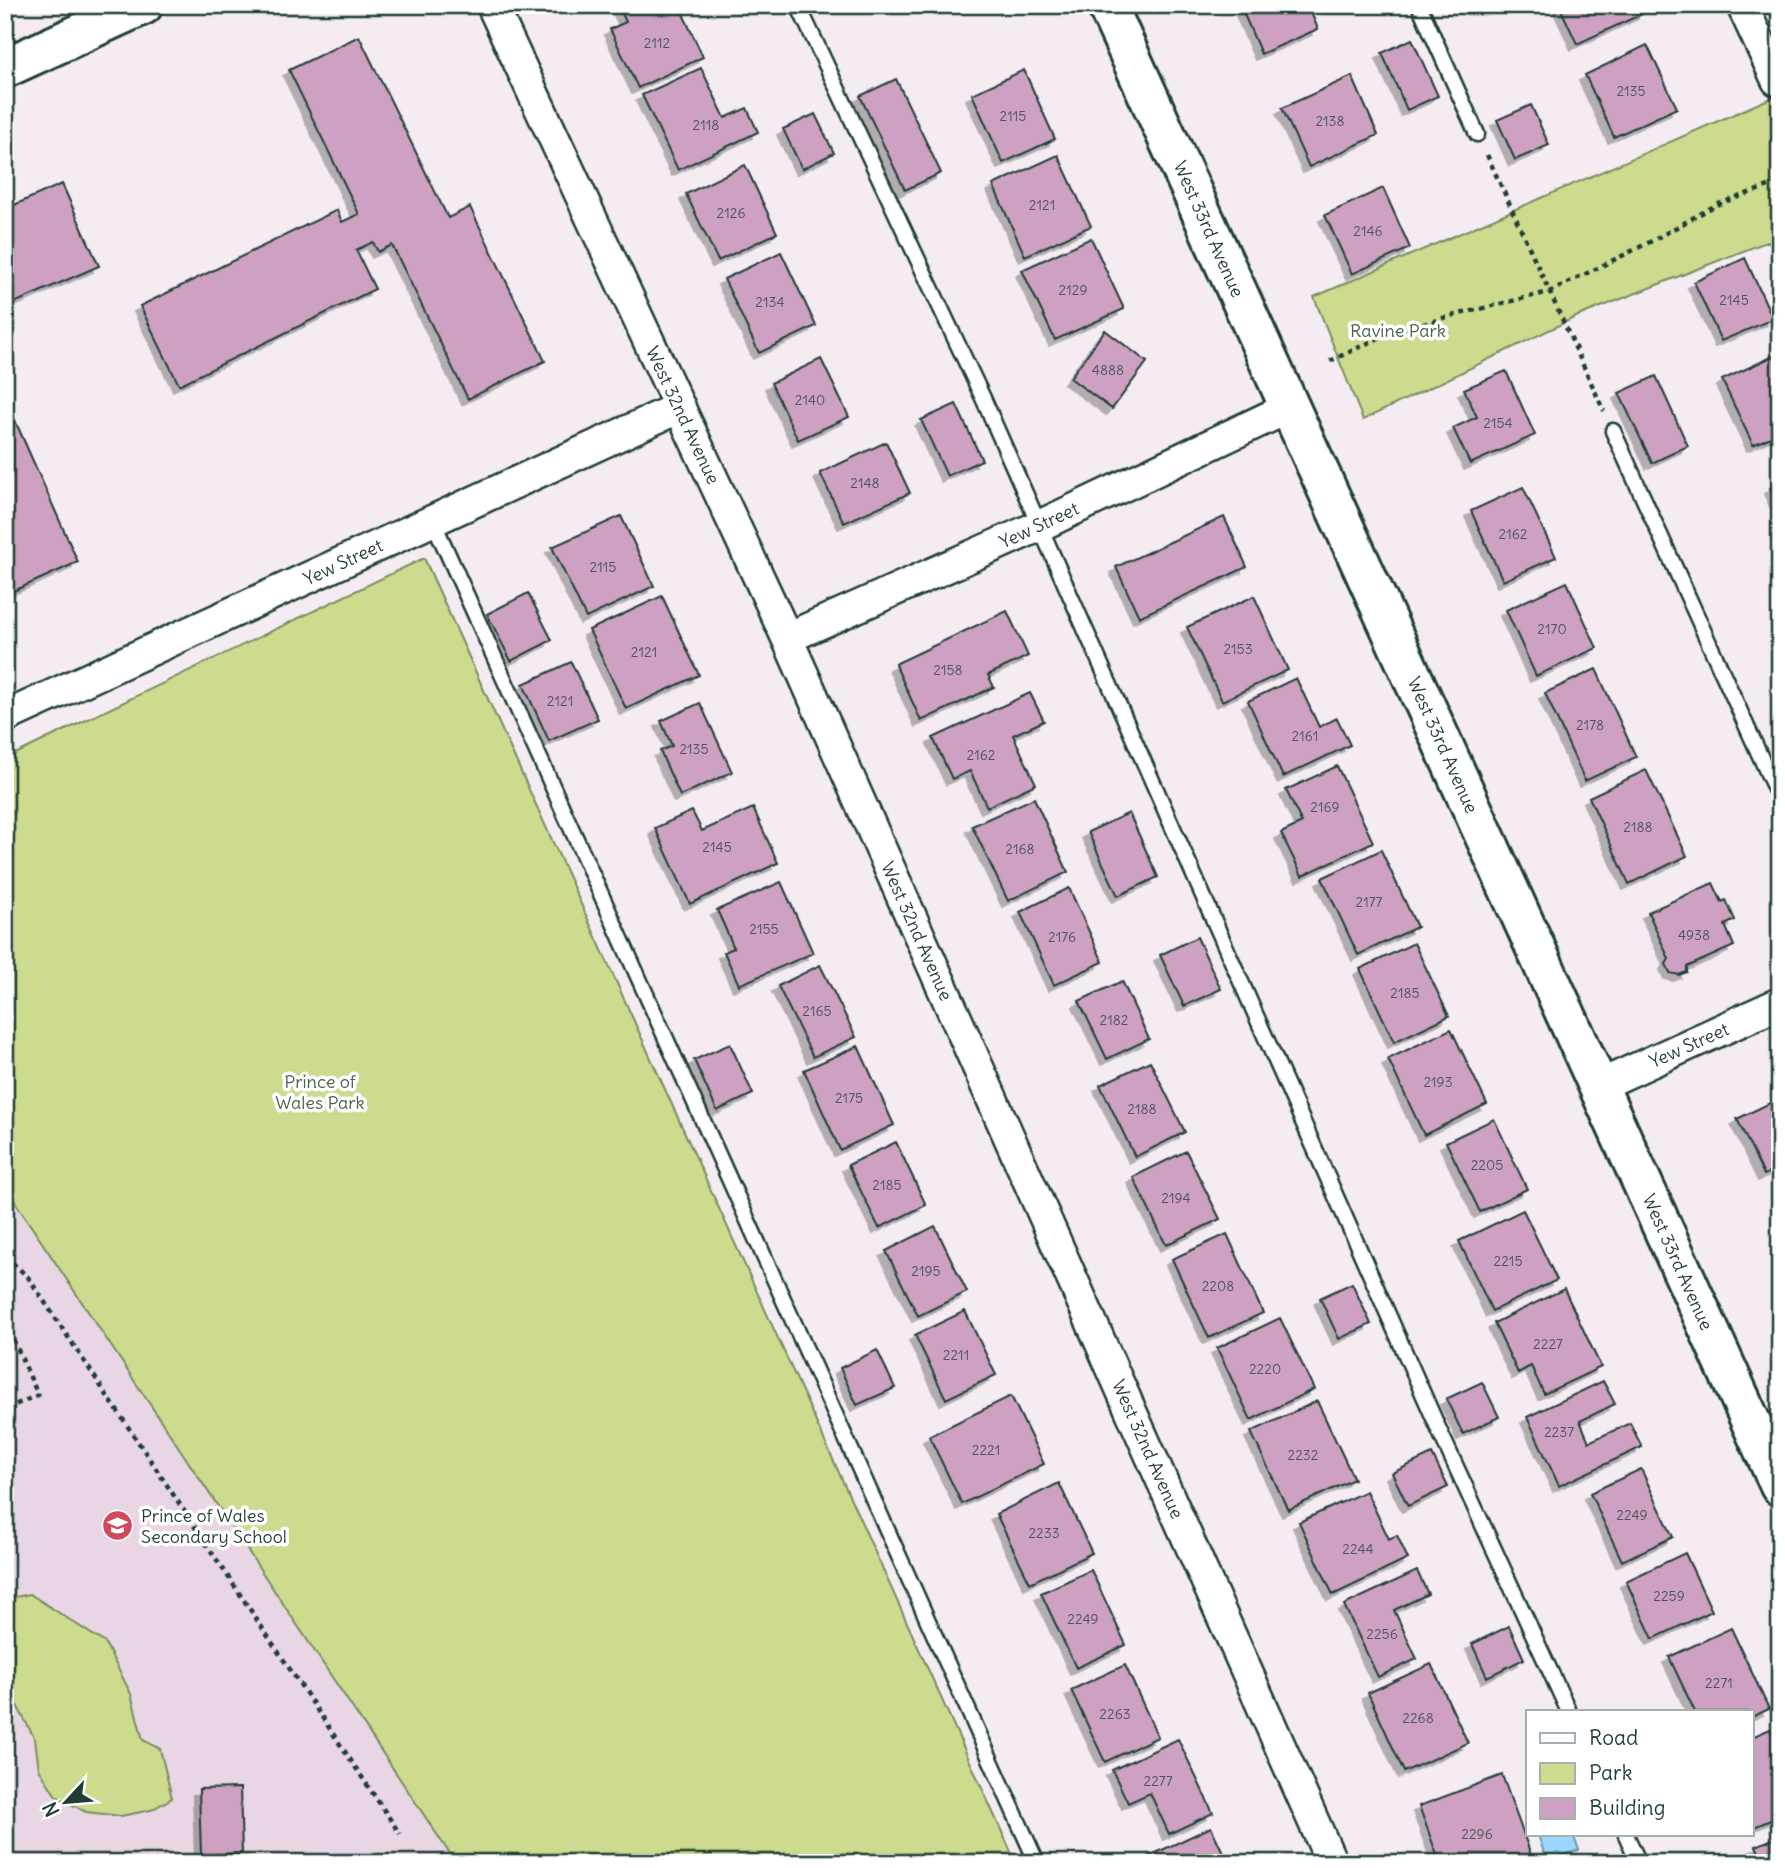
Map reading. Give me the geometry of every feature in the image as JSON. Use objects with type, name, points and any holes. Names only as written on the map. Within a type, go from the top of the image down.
[{"type":"street","points":[[5,68],[142,5]]},
{"type":"street","name":"West 32nd Avenue","points":[[492,5],[787,638],[1332,1863]]},
{"type":"street","name":"West 33rd Avenue","points":[[1107,5],[1780,1486]]},
{"type":"street","points":[[1742,5],[1777,80]]},
{"type":"street","name":"Yew Street","points":[[5,717],[680,407]]},
{"type":"street","name":"Yew Street","points":[[787,638],[1039,526],[1290,407]]},
{"type":"street","name":"Yew Street","points":[[1598,1086],[1780,1003]]},
{"type":"lane","points":[[798,5],[983,398],[1440,1432],[1568,1710]]},
{"type":"lane","points":[[1419,5],[1478,134]]},
{"type":"lane","points":[[1613,431],[1780,800]]},
{"type":"lane","points":[[433,521],[1037,1863]]},
{"type":"lane","points":[[1626,1836],[1639,1863]]},
{"type":"path","points":[[1478,134],[1613,431]]},
{"type":"path","points":[[1330,360],[1379,338],[1549,292],[1650,242],[1716,205],[1780,182]]},
{"type":"path","points":[[5,1256],[28,1277],[400,1835]]},
{"type":"path","points":[[5,1321],[38,1395],[5,1409]]},
{"type":"shaded area","name":"Prince of Wales Secondary School","points":[[5,1187],[456,1863],[5,1863]]},
{"type":"green space","name":"Ravine Park","points":[[1780,94],[1780,242],[1766,242],[1578,316],[1363,420],[1314,297]]},
{"type":"green space","name":"Prince of Wales Park","points":[[424,558],[1016,1863],[456,1863],[5,1187],[5,759]]},
{"type":"green space","points":[[30,1594],[105,1643],[131,1694],[143,1740],[160,1749],[172,1798],[151,1810],[121,1816],[86,1812],[56,1796],[39,1769],[35,1739],[5,1683],[5,1599]]},
{"type":"water","points":[[1538,1836],[1573,1836],[1579,1850],[1547,1861]]},
{"type":"building","points":[[618,5],[679,5],[703,57],[638,88],[610,29],[626,22]]},
{"type":"building","points":[[1240,5],[1308,5],[1318,29],[1261,54]]},
{"type":"building","points":[[1559,5],[1641,5],[1644,13],[1577,44]]},
{"type":"building","points":[[359,36],[448,218],[470,207],[545,361],[468,399],[392,245],[378,252],[373,242],[356,250],[375,289],[179,385],[140,306],[337,210],[342,222],[359,214],[289,70]]},
{"type":"building","points":[[1412,39],[1438,96],[1407,110],[1382,53]]},
{"type":"building","points":[[1647,45],[1677,108],[1614,137],[1585,75]]},
{"type":"building","points":[[701,68],[725,118],[747,108],[758,132],[678,170],[642,95]]},
{"type":"building","points":[[1024,70],[1055,139],[1003,163],[972,94]]},
{"type":"building","points":[[1352,76],[1378,135],[1309,167],[1282,108]]},
{"type":"building","points":[[896,79],[941,173],[905,190],[860,96]]},
{"type":"building","points":[[1531,105],[1549,145],[1515,160],[1497,120]]},
{"type":"building","points":[[815,114],[834,153],[802,169],[783,129]]},
{"type":"building","points":[[1058,155],[1091,226],[1025,256],[993,185]]},
{"type":"building","points":[[745,165],[777,233],[718,261],[686,194]]},
{"type":"building","points":[[62,184],[99,266],[5,307],[5,209]]},
{"type":"building","points":[[1383,188],[1410,248],[1352,274],[1325,215]]},
{"type":"building","points":[[1091,238],[1124,309],[1055,340],[1022,270]]},
{"type":"building","points":[[781,252],[816,326],[759,353],[724,279]]},
{"type":"building","points":[[1745,258],[1773,319],[1721,341],[1694,282]]},
{"type":"building","points":[[1105,330],[1147,362],[1112,409],[1070,378]]},
{"type":"building","points":[[1780,353],[1780,433],[1753,445],[1722,380]]},
{"type":"building","points":[[821,359],[849,417],[798,440],[771,383]]},
{"type":"building","points":[[1506,371],[1535,435],[1470,464],[1453,428],[1477,417],[1464,389]]},
{"type":"building","points":[[1656,376],[1688,446],[1652,463],[1619,393]]},
{"type":"building","points":[[5,398],[78,562],[5,595]]},
{"type":"building","points":[[956,404],[982,460],[947,476],[921,420]]},
{"type":"building","points":[[886,442],[910,493],[844,523],[820,473]]},
{"type":"building","points":[[1780,484],[1780,509],[1770,488]]},
{"type":"building","points":[[1523,487],[1556,557],[1503,581],[1471,511]]},
{"type":"building","points":[[621,516],[654,586],[586,618],[552,547]]},
{"type":"building","points":[[1224,517],[1247,567],[1139,617],[1116,567]]},
{"type":"building","points":[[1567,582],[1597,648],[1536,676],[1506,610]]},
{"type":"building","points":[[528,593],[552,640],[511,661],[487,614]]},
{"type":"building","points":[[662,596],[699,675],[626,709],[589,630]]},
{"type":"building","points":[[1254,596],[1288,670],[1222,701],[1187,627]]},
{"type":"building","points":[[1007,611],[1028,656],[988,675],[994,687],[921,721],[895,664]]},
{"type":"building","points":[[571,662],[598,719],[549,741],[523,684]]},
{"type":"building","points":[[1596,669],[1636,757],[1585,781],[1545,693]]},
{"type":"building","points":[[1296,678],[1319,727],[1337,718],[1350,745],[1283,777],[1248,701]]},
{"type":"building","points":[[1030,693],[1044,721],[1013,735],[1036,784],[987,807],[970,771],[952,779],[933,738]]},
{"type":"building","points":[[700,703],[732,772],[680,796],[660,751],[672,746],[661,721]]},
{"type":"building","points":[[1337,766],[1373,842],[1302,876],[1281,833],[1302,823],[1286,790]]},
{"type":"building","points":[[1646,770],[1687,856],[1629,884],[1589,797]]},
{"type":"building","points":[[1034,798],[1068,872],[1008,901],[972,826]]},
{"type":"building","points":[[753,808],[778,863],[690,904],[655,828],[692,811],[702,831]]},
{"type":"building","points":[[1129,813],[1158,877],[1118,896],[1088,832]]},
{"type":"building","points":[[1381,850],[1417,927],[1358,955],[1322,878]]},
{"type":"building","points":[[781,882],[813,953],[739,985],[724,952],[734,948],[717,910]]},
{"type":"building","points":[[1713,883],[1722,902],[1726,900],[1735,920],[1725,925],[1734,946],[1687,967],[1687,972],[1679,975],[1670,973],[1666,964],[1669,959],[1648,912]]},
{"type":"building","points":[[1069,888],[1103,962],[1054,985],[1020,912]]},
{"type":"building","points":[[1197,937],[1221,989],[1184,1006],[1160,955]]},
{"type":"building","points":[[1414,943],[1449,1016],[1394,1042],[1360,969]]},
{"type":"building","points":[[820,965],[856,1037],[813,1057],[778,986]]},
{"type":"building","points":[[1122,981],[1149,1039],[1107,1059],[1079,1001]]},
{"type":"building","points":[[1451,1029],[1487,1104],[1424,1135],[1388,1059]]},
{"type":"building","points":[[730,1044],[753,1094],[717,1111],[694,1060]]},
{"type":"building","points":[[858,1046],[894,1125],[840,1150],[804,1070]]},
{"type":"building","points":[[1150,1061],[1185,1132],[1135,1157],[1100,1085]]},
{"type":"building","points":[[1780,1098],[1780,1168],[1764,1175],[1737,1119]]},
{"type":"building","points":[[1494,1119],[1527,1189],[1480,1212],[1446,1142]]},
{"type":"building","points":[[896,1142],[926,1205],[879,1228],[848,1165]]},
{"type":"building","points":[[1186,1151],[1220,1219],[1166,1245],[1133,1177]]},
{"type":"building","points":[[1523,1210],[1557,1280],[1492,1311],[1459,1241]]},
{"type":"building","points":[[935,1226],[967,1292],[918,1316],[886,1251]]},
{"type":"building","points":[[1227,1234],[1263,1313],[1209,1338],[1172,1259]]},
{"type":"building","points":[[1352,1283],[1371,1324],[1339,1339],[1320,1298]]},
{"type":"building","points":[[1564,1289],[1601,1367],[1544,1394],[1531,1366],[1518,1373],[1494,1323]]},
{"type":"building","points":[[965,1311],[996,1375],[946,1399],[915,1335]]},
{"type":"building","points":[[1280,1318],[1314,1389],[1251,1420],[1217,1348]]},
{"type":"building","points":[[877,1350],[895,1388],[857,1405],[840,1368]]},
{"type":"building","points":[[1603,1381],[1615,1404],[1580,1421],[1589,1442],[1630,1423],[1642,1447],[1559,1486],[1527,1417]]},
{"type":"building","points":[[1482,1382],[1499,1417],[1463,1434],[1446,1399]]},
{"type":"building","points":[[1011,1396],[1044,1464],[962,1504],[929,1436]]},
{"type":"building","points":[[1317,1401],[1354,1479],[1288,1510],[1251,1432]]},
{"type":"building","points":[[1432,1454],[1448,1487],[1408,1506],[1392,1473]]},
{"type":"building","points":[[1641,1469],[1673,1537],[1622,1561],[1590,1493]]},
{"type":"building","points":[[1059,1483],[1092,1553],[1030,1583],[996,1514]]},
{"type":"building","points":[[1366,1491],[1389,1539],[1397,1535],[1408,1559],[1333,1595],[1299,1522]]},
{"type":"building","points":[[1685,1553],[1712,1611],[1653,1639],[1626,1581]]},
{"type":"building","points":[[1091,1570],[1126,1645],[1076,1668],[1041,1593]]},
{"type":"building","points":[[1417,1571],[1428,1594],[1394,1610],[1417,1659],[1378,1677],[1344,1605]]},
{"type":"building","points":[[1509,1626],[1524,1659],[1487,1677],[1472,1644]]},
{"type":"building","points":[[1731,1628],[1769,1709],[1754,1716],[1754,1710],[1694,1710],[1669,1657]]},
{"type":"building","points":[[1431,1664],[1468,1743],[1404,1772],[1368,1693]]},
{"type":"building","points":[[1125,1665],[1158,1737],[1105,1762],[1071,1690]]},
{"type":"building","points":[[1770,1729],[1780,1752],[1780,1816],[1754,1827],[1754,1736]]},
{"type":"building","points":[[1178,1739],[1213,1813],[1169,1834],[1150,1793],[1128,1803],[1112,1770]]},
{"type":"building","points":[[1502,1775],[1534,1863],[1440,1863],[1419,1806]]},
{"type":"building","points":[[240,1788],[242,1853],[201,1855],[199,1789]]},
{"type":"building","points":[[1211,1827],[1228,1863],[1147,1863],[1145,1858]]},
{"type":"building","points":[[1780,1836],[1780,1863],[1764,1863],[1756,1846]]},
{"type":"place","name":"Prince of Wales Secondary School","points":[[118,1525]]}]
